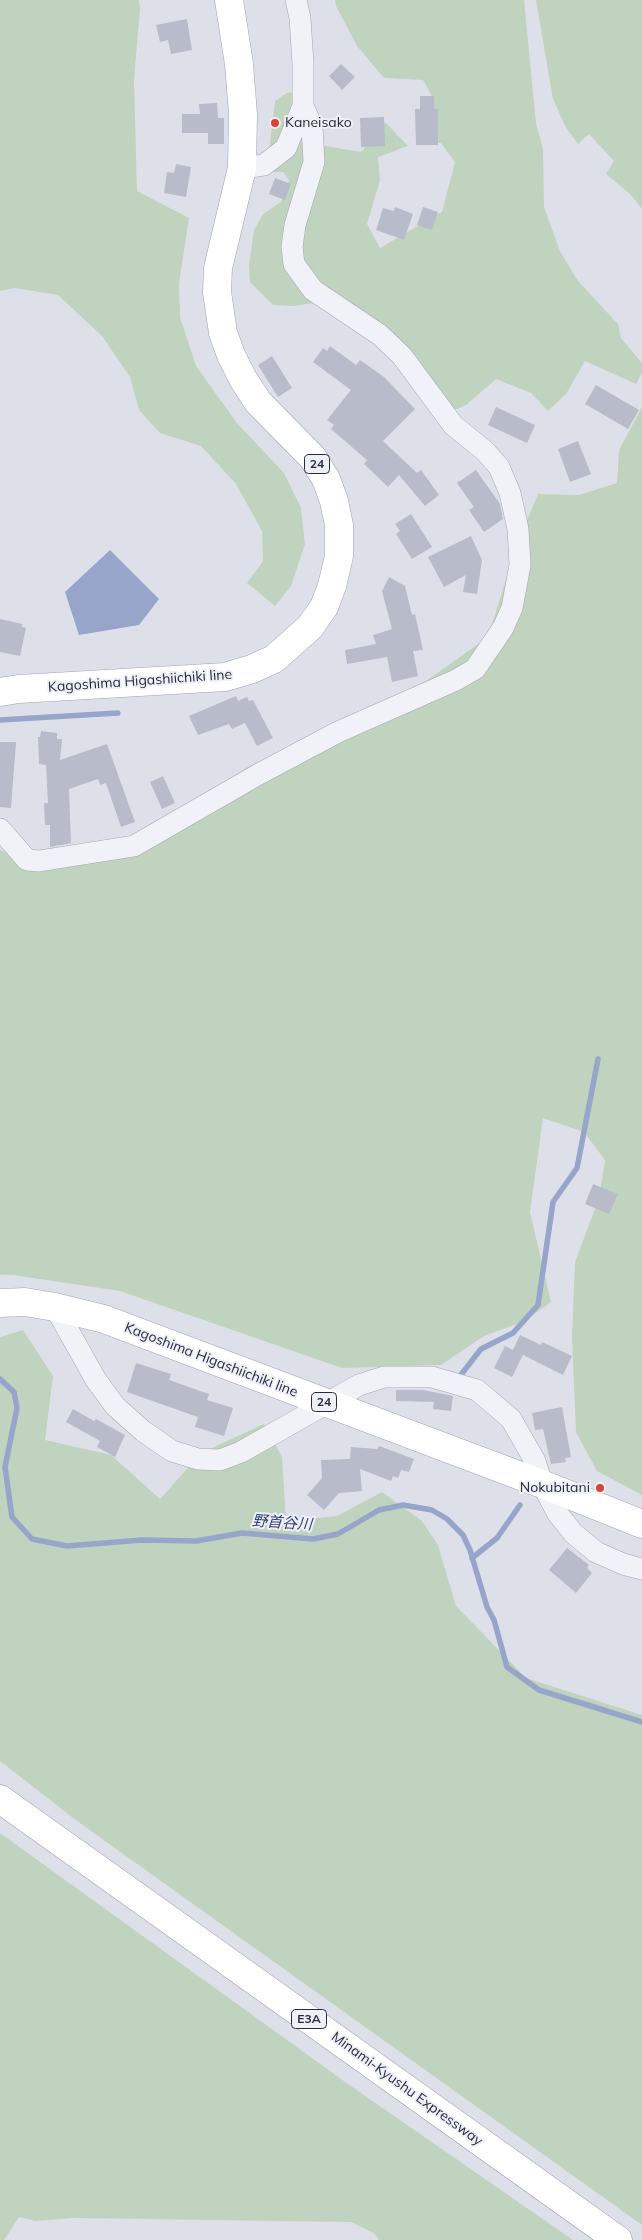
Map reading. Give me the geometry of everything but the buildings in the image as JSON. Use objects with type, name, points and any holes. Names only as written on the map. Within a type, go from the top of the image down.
[{"type":"main road","name":"Kagoshima Higashiichiki line","points":[[0,692],[19,689],[225,677],[252,670],[274,659],[310,627],[324,607],[332,586],[339,556],[339,526],[334,501],[326,479],[313,458],[258,402],[242,379],[223,333],[218,292],[218,268],[242,168],[243,114],[239,64],[229,0]]},
{"type":"main road","name":"Kagoshima Higashiichiki line","points":[[0,1304],[25,1302],[54,1306],[104,1319],[542,1484],[642,1524]]},
{"type":"main road","name":"Minami-Kyushu Expressway","points":[[0,1799],[618,2240]]},
{"type":"street","points":[[242,168],[264,165],[286,148],[303,106],[300,18],[296,0]]},
{"type":"street","points":[[0,829],[27,860],[40,861],[134,846],[259,774],[338,732],[456,680],[475,669],[503,628],[512,608],[520,565],[518,529],[510,492],[499,467],[485,451],[453,426],[402,356],[388,342],[313,290],[294,264],[292,246],[295,226],[314,162],[312,126],[303,106]]},
{"type":"street","points":[[54,1306],[96,1380],[115,1406],[143,1431],[172,1451],[198,1459],[220,1460],[241,1452],[359,1385],[384,1377],[432,1377],[477,1390],[511,1419],[535,1461],[542,1484],[558,1514],[574,1534],[596,1552],[623,1564],[642,1569]]},
{"type":"green space","points":[[0,0],[139,0],[134,80],[137,191],[189,218],[179,284],[180,317],[196,366],[237,423],[284,473],[301,508],[305,544],[291,586],[275,606],[247,583],[263,561],[262,531],[236,484],[201,446],[160,433],[139,410],[130,377],[102,336],[58,295],[15,288],[0,291]]},
{"type":"green space","points":[[335,0],[524,0],[536,123],[543,149],[544,207],[560,251],[578,281],[618,324],[621,338],[642,363],[642,372],[636,384],[585,361],[566,394],[548,411],[531,393],[496,379],[466,405],[452,411],[378,346],[314,303],[293,306],[273,305],[250,282],[249,265],[254,230],[263,214],[281,202],[289,180],[283,172],[263,172],[269,152],[275,101],[287,93],[298,91],[319,145],[361,152],[385,122],[408,146],[378,157],[380,180],[367,224],[380,248],[442,212],[455,162],[441,143],[416,141],[429,131],[434,100],[423,80],[384,78],[357,46],[336,6]]},
{"type":"green space","points":[[536,0],[642,0],[642,209],[631,195],[606,174],[614,161],[589,134],[578,144],[565,126],[553,99]]},
{"type":"green space","points":[[642,407],[642,1495],[597,1471],[576,1432],[572,1337],[575,1262],[599,1198],[605,1160],[584,1132],[543,1118],[530,1212],[551,1302],[525,1321],[484,1336],[441,1365],[342,1368],[120,1291],[13,1275],[0,1275],[0,850],[6,852],[98,857],[158,827],[246,768],[426,681],[488,637],[517,544],[538,494],[579,495],[617,483],[619,450]]},
{"type":"green space","points":[[23,1330],[53,1376],[45,1440],[111,1455],[160,1499],[201,1453],[264,1424],[282,1457],[286,1521],[337,1516],[382,1492],[422,1521],[438,1545],[456,1606],[526,1678],[642,1715],[642,2225],[77,1821],[0,1761],[0,1337]]},
{"type":"green space","points":[[0,1833],[348,2084],[573,2240],[379,2240],[374,2233],[351,2222],[74,2218],[35,2221],[19,2217],[4,2240],[0,2240]]},
{"type":"water","points":[[110,550],[159,599],[139,625],[79,635],[65,592]]},
{"type":"waterway","points":[[0,720],[118,713]]},
{"type":"waterway","points":[[460,1376],[481,1349],[513,1333],[538,1305],[553,1202],[577,1168],[598,1059]]},
{"type":"waterway","name":"野首谷川","points":[[0,1379],[14,1392],[17,1408],[5,1467],[12,1517],[32,1539],[67,1546],[142,1540],[196,1541],[242,1533],[313,1539],[338,1534],[379,1510],[403,1505],[432,1510],[447,1519],[463,1535],[470,1550],[487,1607],[494,1620],[507,1667],[539,1690],[642,1722]]},
{"type":"waterway","points":[[472,1558],[497,1538],[520,1505]]},
{"type":"place","name":"Kaneisako","points":[[275,123]]},
{"type":"place","name":"Nokubitani","points":[[600,1488]]}]
